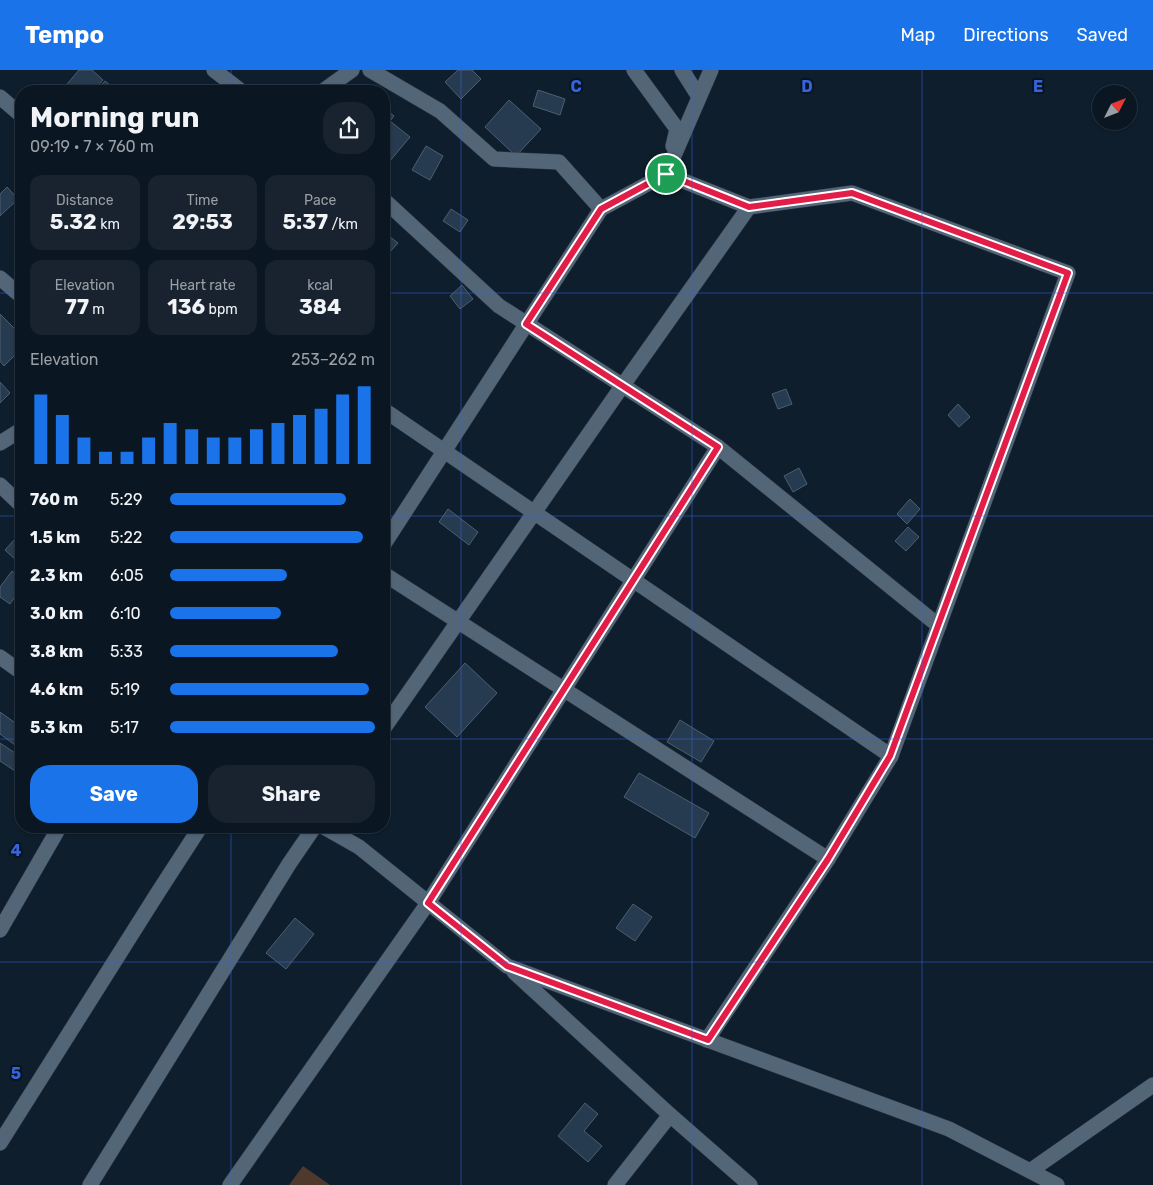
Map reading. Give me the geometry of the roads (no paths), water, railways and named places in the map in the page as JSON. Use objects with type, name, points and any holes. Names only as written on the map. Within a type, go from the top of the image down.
[{"type":"street","points":[[214,70],[233,85]]},
{"type":"street","points":[[331,85],[352,70]]},
{"type":"street","points":[[370,70],[440,110],[494,159],[559,162],[601,209]]},
{"type":"street","points":[[634,70],[677,129],[666,174]]},
{"type":"street","points":[[682,70],[699,97]]},
{"type":"street","points":[[390,535],[601,209],[666,174],[711,70]]},
{"type":"street","points":[[0,96],[15,110]]},
{"type":"street","points":[[666,174],[749,207],[852,193],[1068,273],[890,756],[828,859],[708,1040]]},
{"type":"street","points":[[390,206],[499,306],[718,447],[939,626]]},
{"type":"street","points":[[390,719],[749,207]]},
{"type":"street","points":[[0,278],[15,291]]},
{"type":"street","points":[[390,414],[890,756]]},
{"type":"street","points":[[0,443],[15,434]]},
{"type":"street","points":[[230,1185],[428,903],[718,447]]},
{"type":"street","points":[[0,485],[15,499]]},
{"type":"street","points":[[390,578],[828,859]]},
{"type":"street","points":[[1,662],[15,669]]},
{"type":"street","points":[[0,930],[56,833]]},
{"type":"street","points":[[0,1143],[196,833]]},
{"type":"street","points":[[90,1185],[289,864],[310,833]]},
{"type":"street","points":[[334,833],[359,847],[507,966],[670,1115],[750,1185]]},
{"type":"street","points":[[507,966],[949,1129],[1057,1185]]},
{"type":"street","points":[[1030,1171],[1153,1085]]},
{"type":"street","points":[[615,1185],[670,1115]]}]
